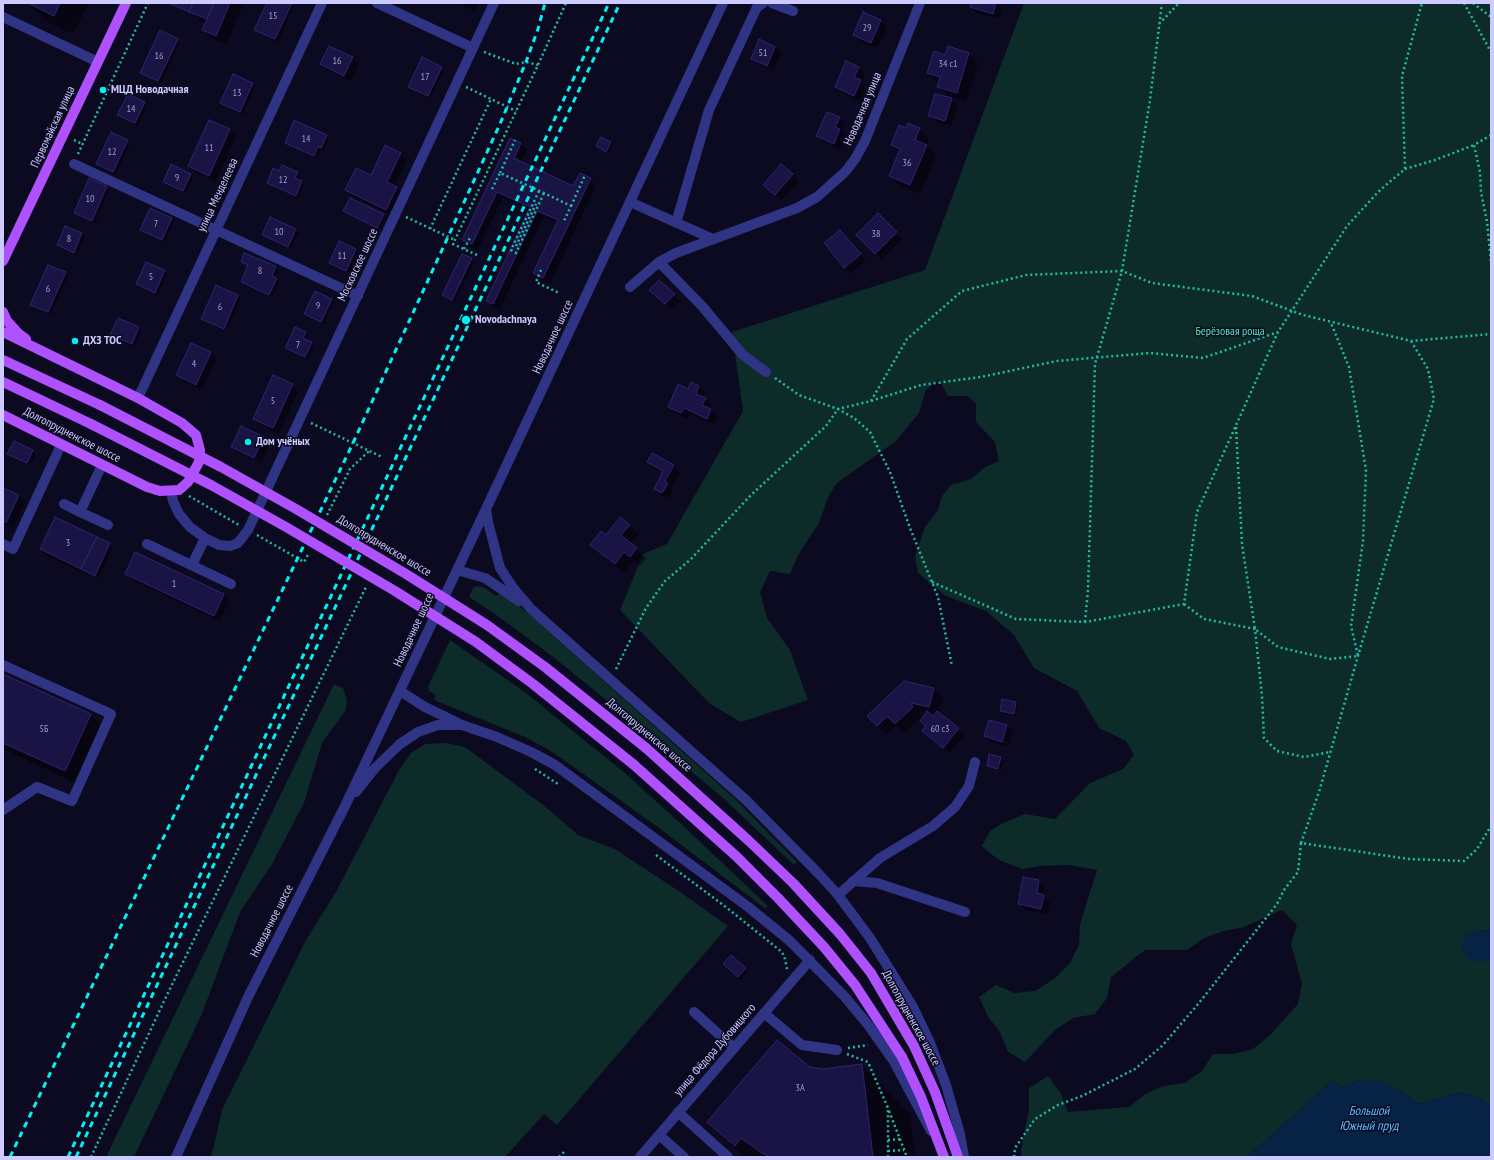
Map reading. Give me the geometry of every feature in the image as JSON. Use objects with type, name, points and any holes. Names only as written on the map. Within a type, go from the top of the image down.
[{"type":"main road","name":"Первомайская улица","points":[[3,261],[126,3]]},
{"type":"main road","points":[[3,312],[7,321],[18,333],[38,349]]},
{"type":"main road","points":[[3,332],[138,398],[182,423],[196,435],[200,450],[199,462],[188,482],[179,490],[171,491]]},
{"type":"main road","name":"Долгопрудненское шоссе","points":[[3,360],[100,405],[162,436],[255,486],[406,574],[487,625],[545,667],[646,748],[750,841],[793,883],[840,934],[872,973],[914,1046],[935,1092],[958,1157]]},
{"type":"main road","name":"Долгопрудненское шоссе","points":[[3,382],[91,424],[211,485],[395,591],[476,642],[533,684],[633,764],[736,856],[824,947],[846,974],[882,1025],[902,1057],[921,1097],[943,1154]]},
{"type":"main road","name":"Долгопрудненское шоссе","points":[[3,415],[147,487],[160,491],[171,491]]},
{"type":"street","name":"улица Менделеева","points":[[138,398],[322,3]]},
{"type":"street","points":[[377,3],[397,7],[474,48]]},
{"type":"street","name":"Московское шоссе","points":[[204,538],[219,545],[230,546],[238,543],[248,530],[494,3]]},
{"type":"street","name":"Новодачное шоссе","points":[[176,1157],[248,997],[345,806],[400,691],[723,3]]},
{"type":"street","points":[[676,223],[709,110],[757,7],[763,3]]},
{"type":"street","points":[[772,3],[793,11]]},
{"type":"street","name":"Новодачная улица","points":[[630,287],[659,262],[676,253],[797,208],[817,197],[845,172],[866,141],[920,3]]},
{"type":"street","points":[[3,16],[98,62]]},
{"type":"street","points":[[74,164],[358,296]]},
{"type":"street","points":[[630,202],[713,239]]},
{"type":"street","points":[[659,262],[702,306],[743,355],[766,372]]},
{"type":"street","points":[[3,544],[13,549],[61,444]]},
{"type":"street","points":[[80,512],[102,465]]},
{"type":"street","points":[[171,491],[173,501],[180,514],[190,528],[204,538],[192,565]]},
{"type":"street","points":[[64,504],[108,525]]},
{"type":"street","points":[[486,509],[489,529],[500,568],[514,590],[531,609],[747,801],[793,846],[838,895],[870,938],[916,1013],[930,1043],[946,1085],[960,1134],[964,1157]]},
{"type":"street","points":[[147,544],[231,584]]},
{"type":"street","points":[[457,570],[485,578],[531,609]]},
{"type":"street","points":[[3,665],[111,714],[72,801],[37,787],[3,810]]},
{"type":"street","points":[[400,691],[425,707],[462,725],[497,737],[532,752],[555,765],[747,906],[790,941],[846,997],[869,1026],[893,1060],[911,1091],[926,1124],[943,1154]]},
{"type":"street","points":[[345,806],[375,768],[400,744],[418,732],[438,725],[462,725]]},
{"type":"street","points":[[838,895],[880,858],[933,826],[955,807],[969,786],[975,762]]},
{"type":"street","points":[[853,881],[877,883],[965,912]]},
{"type":"street","name":"улица Фёдора Дубовицкого","points":[[640,1157],[810,960]]},
{"type":"street","points":[[694,1012],[734,1048]]},
{"type":"street","points":[[764,1013],[802,1045],[837,1050]]},
{"type":"street","points":[[678,1112],[728,1157]]},
{"type":"street","points":[[658,1135],[684,1157]]},
{"type":"path","points":[[74,164],[148,3]]},
{"type":"path","points":[[478,255],[453,244],[566,3]]},
{"type":"path","points":[[1085,622],[1088,590],[1096,357],[1122,271],[1150,100],[1162,3]]},
{"type":"path","points":[[1159,24],[1179,3]]},
{"type":"path","points":[[1405,169],[1402,76],[1422,3]]},
{"type":"path","points":[[1464,3],[1491,52]]},
{"type":"path","points":[[1473,3],[1491,17]]},
{"type":"path","points":[[474,48],[516,64],[526,62],[538,65]]},
{"type":"path","points":[[457,82],[516,111]]},
{"type":"path","points":[[430,229],[491,99]]},
{"type":"path","points":[[1184,604],[1197,512],[1278,332],[1347,226],[1380,190],[1405,169],[1435,160],[1474,144],[1491,135]]},
{"type":"path","points":[[74,140],[82,144]]},
{"type":"path","points":[[492,189],[515,140]]},
{"type":"path","points":[[1474,144],[1487,222],[1491,262]]},
{"type":"path","points":[[500,173],[571,206]]},
{"type":"path","points":[[564,223],[585,175]]},
{"type":"path","points":[[539,191],[536,204],[516,253],[511,250],[536,204],[544,193]]},
{"type":"path","points":[[516,246],[536,204]]},
{"type":"path","points":[[397,213],[455,240]]},
{"type":"path","points":[[464,249],[470,238]]},
{"type":"path","points":[[541,270],[536,282],[559,292]]},
{"type":"path","points":[[871,401],[907,339],[962,292],[1026,275],[1122,271],[1152,283],[1252,296],[1292,311],[1411,341],[1491,334]]},
{"type":"path","points":[[1331,322],[1349,367],[1366,470],[1364,541],[1351,626],[1358,656]]},
{"type":"path","points":[[614,672],[646,608],[665,582],[690,560],[752,495],[826,426],[838,409],[871,401],[921,385],[981,377],[1057,361],[1150,353],[1203,358],[1278,332]]},
{"type":"path","points":[[1014,1157],[1015,1148],[1035,1119],[1058,1105],[1082,1096],[1135,1069],[1162,1046],[1199,1004],[1276,904],[1284,890],[1298,872],[1301,843],[1319,792],[1434,399],[1428,369],[1411,341]]},
{"type":"path","points":[[766,372],[799,395],[838,409],[854,418],[870,432],[890,472],[910,528],[938,597],[952,666]]},
{"type":"path","points":[[301,419],[382,457]]},
{"type":"path","points":[[1236,425],[1242,544],[1255,628],[1262,696],[1264,738],[1277,751],[1304,757],[1330,752]]},
{"type":"path","points":[[326,518],[350,469],[369,451]]},
{"type":"path","points":[[932,582],[1016,618],[1085,622],[1184,604],[1204,619],[1255,628],[1278,647],[1330,659],[1358,656]]},
{"type":"path","points":[[91,1157],[166,997],[367,584]]},
{"type":"path","points":[[530,766],[564,787]]},
{"type":"path","points":[[1301,843],[1409,859],[1464,861],[1477,849],[1491,826]]},
{"type":"path","points":[[652,853],[722,904],[782,952],[785,959]]},
{"type":"path","points":[[837,1050],[870,1044]]},
{"type":"path","points":[[837,1050],[868,1062],[907,1157]]},
{"type":"path","points":[[888,1108],[888,1157]]},
{"type":"path","points":[[888,1140],[900,1139]]},
{"type":"path","points":[[559,1157],[566,1150]]},
{"type":"path","points":[[888,1151],[904,1150]]},
{"type":"green space","name":"Берёзовая роща","points":[[1024,3],[1491,3],[1491,930],[1477,931],[1488,959],[1491,959],[1491,1107],[1479,1097],[1459,1093],[1418,1104],[1399,1090],[1360,1080],[1341,1087],[1333,1080],[1247,1157],[1022,1157],[1021,1150],[1029,1108],[1029,1088],[1048,1076],[1060,1092],[1068,1112],[1129,1107],[1145,1094],[1164,1086],[1185,1083],[1202,1071],[1213,1054],[1234,1054],[1253,1049],[1270,1035],[1298,1004],[1302,984],[1291,944],[1297,925],[1282,910],[1244,927],[1224,931],[1204,938],[1187,950],[1145,950],[1111,977],[1107,998],[1095,1014],[1073,1018],[1055,1030],[1025,1062],[1008,1052],[1000,1032],[988,1017],[979,997],[996,985],[1015,993],[1035,991],[1054,979],[1070,963],[1079,945],[1080,924],[1097,870],[1069,865],[1040,866],[1023,869],[1001,861],[982,846],[990,831],[1001,824],[1025,814],[1055,819],[1090,783],[1123,769],[1134,755],[1126,741],[1099,728],[1077,691],[1034,668],[1014,635],[986,611],[946,596],[918,573],[915,557],[919,544],[925,527],[938,510],[942,496],[951,485],[971,479],[985,467],[999,461],[995,442],[976,422],[976,404],[968,396],[948,396],[939,379],[926,390],[919,413],[896,441],[837,483],[829,495],[819,523],[798,555],[790,574],[770,571],[760,592],[767,618],[790,650],[808,700],[741,722],[710,704],[620,610],[643,554],[667,544],[743,411],[732,332],[925,270]]},
{"type":"green space","points":[[476,586],[483,587],[496,596],[502,592],[535,619],[735,799],[797,862],[794,865],[723,798],[552,656],[495,614],[469,597],[473,588]]},
{"type":"green space","points":[[450,640],[526,693],[626,774],[768,906],[766,909],[655,825],[551,751],[525,737],[434,700],[436,695],[429,691],[428,687]]},
{"type":"green space","points":[[334,684],[343,688],[347,700],[346,710],[322,743],[304,803],[272,864],[240,912],[201,1016],[134,1157],[106,1157]]},
{"type":"green space","points":[[446,743],[465,747],[547,808],[578,835],[615,849],[728,926],[557,1125],[544,1114],[505,1157],[210,1157],[222,1110],[306,940],[336,892],[399,770],[411,753],[425,744]]},
{"type":"water","points":[[1491,930],[1491,959],[1479,962],[1466,957],[1461,946],[1466,935],[1477,931]]},
{"type":"water","name":"Большой Южный пруд","points":[[1333,1080],[1341,1087],[1360,1080],[1381,1081],[1399,1090],[1418,1104],[1458,1093],[1479,1097],[1491,1107],[1491,1157],[1247,1157]]},
{"type":"building","points":[[28,3],[60,3],[54,16]]},
{"type":"building","points":[[169,3],[193,3],[189,12]]},
{"type":"building","points":[[193,3],[214,3],[207,19],[189,12]]},
{"type":"building","points":[[214,3],[230,3],[216,36],[202,30]]},
{"type":"building","points":[[267,3],[292,3],[275,39],[254,30]]},
{"type":"building","points":[[971,3],[996,3],[993,14],[970,7]]},
{"type":"building","points":[[863,12],[881,20],[871,43],[853,35]]},
{"type":"building","points":[[160,30],[178,39],[158,81],[140,73]]},
{"type":"building","points":[[759,39],[775,47],[767,66],[751,59]]},
{"type":"building","points":[[329,46],[353,57],[344,76],[320,64]]},
{"type":"building","points":[[948,46],[969,53],[957,93],[937,87],[940,77],[927,73],[934,51],[945,55]]},
{"type":"building","points":[[422,57],[442,67],[428,96],[408,87]]},
{"type":"building","points":[[846,61],[859,67],[854,77],[861,80],[854,96],[835,87]]},
{"type":"building","points":[[233,74],[253,83],[240,112],[220,103]]},
{"type":"building","points":[[128,94],[145,102],[135,123],[117,115]]},
{"type":"building","points":[[935,94],[952,98],[945,121],[928,116]]},
{"type":"building","points":[[827,112],[840,117],[835,127],[840,129],[834,144],[816,136]]},
{"type":"building","points":[[209,120],[230,129],[209,176],[188,166]]},
{"type":"building","points":[[294,120],[327,135],[321,148],[318,147],[314,156],[285,143]]},
{"type":"building","points":[[908,123],[920,128],[915,140],[927,145],[910,185],[889,176],[900,149],[891,145],[899,125],[906,128]]},
{"type":"building","points":[[111,132],[128,140],[113,172],[96,164]]},
{"type":"building","points":[[601,137],[611,142],[606,152],[596,146]]},
{"type":"building","points":[[510,138],[521,143],[514,158],[573,186],[580,173],[591,178],[543,278],[533,273],[558,220],[537,211],[493,304],[486,301],[530,207],[497,192],[472,244],[462,240]]},
{"type":"building","points":[[385,145],[401,153],[387,182],[397,187],[386,210],[345,190],[356,168],[371,175]]},
{"type":"building","points":[[171,164],[191,174],[183,191],[163,182]]},
{"type":"building","points":[[781,164],[793,174],[775,195],[763,185]]},
{"type":"building","points":[[282,165],[298,172],[295,178],[302,181],[296,196],[267,183],[273,168],[279,171]]},
{"type":"building","points":[[89,178],[107,186],[92,221],[74,213]]},
{"type":"building","points":[[350,198],[384,214],[377,228],[343,211]]},
{"type":"building","points":[[150,208],[172,218],[162,240],[140,230]]},
{"type":"building","points":[[878,213],[897,232],[875,254],[856,235]]},
{"type":"building","points":[[270,217],[296,229],[288,247],[262,235]]},
{"type":"building","points":[[65,226],[82,233],[74,253],[57,245]]},
{"type":"building","points":[[840,230],[861,254],[844,268],[824,243]]},
{"type":"building","points":[[339,241],[356,249],[346,271],[329,263]]},
{"type":"building","points":[[244,253],[276,266],[272,276],[277,278],[269,295],[241,282],[248,265],[241,262]]},
{"type":"building","points":[[462,254],[472,258],[452,300],[442,295]]},
{"type":"building","points":[[146,262],[165,270],[155,293],[136,284]]},
{"type":"building","points":[[48,265],[66,272],[48,312],[30,305]]},
{"type":"building","points":[[659,280],[675,294],[665,304],[649,290]]},
{"type":"building","points":[[216,285],[238,295],[224,329],[201,319]]},
{"type":"building","points":[[315,291],[332,299],[321,322],[304,314]]},
{"type":"building","points":[[118,318],[139,327],[132,344],[110,335]]},
{"type":"building","points":[[295,327],[306,332],[303,338],[312,342],[305,357],[285,348]]},
{"type":"building","points":[[191,343],[211,352],[196,385],[176,375]]},
{"type":"building","points":[[273,375],[293,384],[273,428],[253,419]]},
{"type":"building","points":[[691,382],[699,386],[696,394],[706,398],[702,405],[711,409],[707,419],[684,408],[681,413],[668,407],[678,384],[688,389]]},
{"type":"building","name":"Дом учёных","points":[[241,426],[264,437],[254,458],[231,447]]},
{"type":"building","points":[[14,441],[33,450],[27,463],[7,454]]},
{"type":"building","points":[[652,453],[674,465],[665,481],[668,483],[662,493],[654,489],[663,471],[647,462]]},
{"type":"building","points":[[3,488],[19,495],[6,523],[3,521]]},
{"type":"building","points":[[55,517],[97,537],[81,569],[40,549]]},
{"type":"building","points":[[620,517],[630,525],[621,535],[637,548],[630,557],[624,552],[615,564],[590,545],[601,531],[606,535]]},
{"type":"building","points":[[97,537],[110,543],[95,576],[81,569]]},
{"type":"building","points":[[135,552],[224,594],[214,616],[125,574]]},
{"type":"building","points":[[3,674],[91,714],[65,771],[3,743]]},
{"type":"building","points":[[904,681],[934,688],[929,707],[911,703],[913,707],[895,724],[887,716],[877,726],[867,716]]},
{"type":"building","points":[[1002,699],[1016,702],[1014,714],[1000,711]]},
{"type":"building","points":[[927,711],[933,716],[937,711],[959,728],[943,748],[922,731],[926,726],[920,721]]},
{"type":"building","points":[[989,720],[1007,725],[1002,742],[984,736]]},
{"type":"building","points":[[989,754],[1001,757],[998,769],[987,766]]},
{"type":"building","points":[[1023,877],[1039,880],[1037,893],[1044,895],[1041,909],[1018,904]]},
{"type":"building","points":[[731,955],[746,968],[738,977],[723,964]]},
{"type":"building","points":[[777,1040],[810,1067],[823,1069],[862,1064],[873,1157],[770,1157],[760,1152],[741,1138],[735,1146],[707,1122]]},
{"type":"railway","points":[[10,1157],[353,443],[500,124],[526,62],[538,29],[545,3]]},
{"type":"railway","points":[[68,1157],[609,3]]},
{"type":"railway","points":[[76,1157],[620,3]]},
{"type":"place","name":"МЦД Новодачная","points":[[103,90]]},
{"type":"place","name":"Novodachnaya","points":[[466,320]]},
{"type":"place","name":"ДХЗ ТОС","points":[[75,341]]},
{"type":"place","name":"Дом учёных","points":[[248,442]]}]
